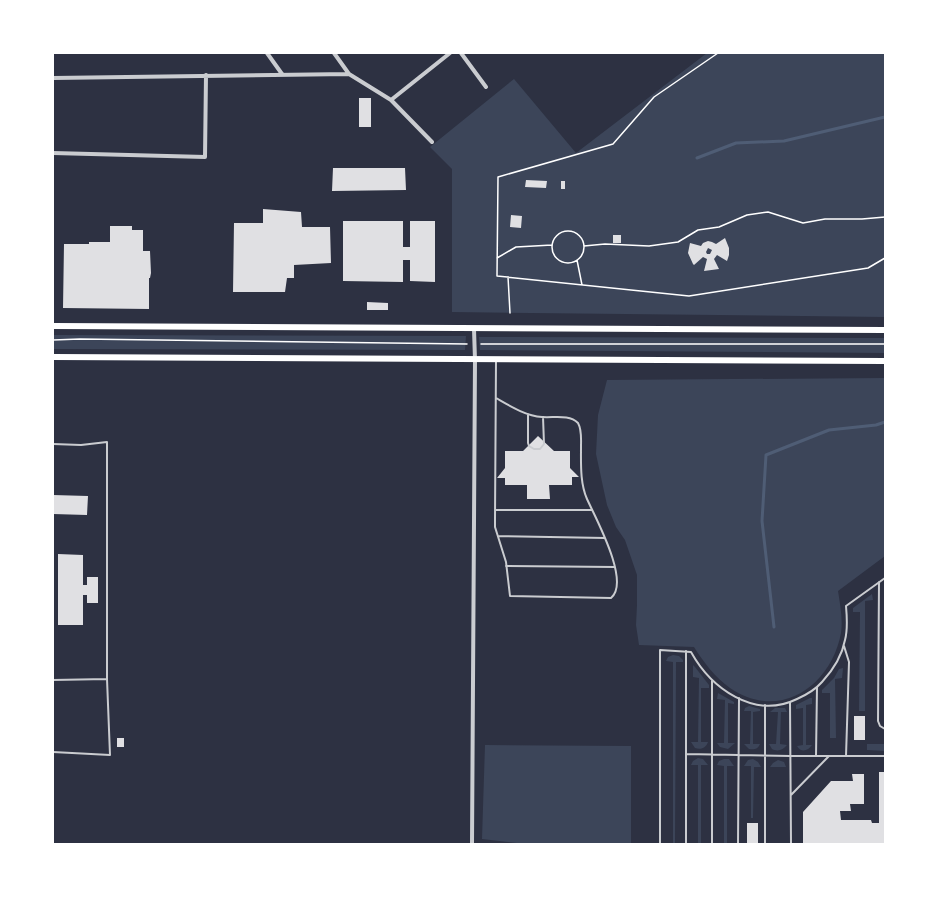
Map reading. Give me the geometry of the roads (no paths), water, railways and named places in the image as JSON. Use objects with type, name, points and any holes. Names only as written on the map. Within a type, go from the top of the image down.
[{"type":"main road","points":[[53,326],[885,330]]},
{"type":"main road","points":[[53,357],[885,361]]},
{"type":"street","points":[[267,53],[282,74]]},
{"type":"street","points":[[334,53],[349,74],[391,100],[432,142]]},
{"type":"street","points":[[391,100],[450,53]]},
{"type":"street","points":[[461,53],[486,87]]},
{"type":"street","points":[[53,78],[349,74]]},
{"type":"street","points":[[53,153],[205,157],[206,76]]},
{"type":"street","points":[[472,844],[474,329]]},
{"type":"lane","points":[[496,360],[495,527],[503,550],[510,596],[609,599],[614,595],[617,588],[617,576],[605,538],[586,496],[581,469],[581,432],[578,423],[571,418],[543,417],[528,414],[496,398]]},
{"type":"lane","points":[[528,414],[528,443],[529,446],[534,449],[540,449],[544,444],[543,417]]},
{"type":"lane","points":[[53,444],[81,445],[107,442],[107,680],[110,755],[53,752]]},
{"type":"lane","points":[[495,510],[592,510]]},
{"type":"lane","points":[[498,536],[605,538]]},
{"type":"lane","points":[[506,566],[615,567]]},
{"type":"lane","points":[[660,844],[660,650],[691,652],[699,665],[712,680],[723,690],[739,698],[752,703],[765,705],[790,702],[817,687],[834,667],[840,657],[846,631],[846,606],[885,578]]},
{"type":"lane","points":[[879,582],[878,722],[880,726],[885,729]]},
{"type":"lane","points":[[844,645],[849,662],[846,756]]},
{"type":"lane","points":[[686,651],[686,844]]},
{"type":"lane","points":[[53,680],[107,680]]},
{"type":"lane","points":[[712,680],[712,844]]},
{"type":"lane","points":[[816,756],[817,687]]},
{"type":"lane","points":[[738,844],[739,698]]},
{"type":"lane","points":[[790,702],[791,844]]},
{"type":"lane","points":[[765,705],[765,844]]},
{"type":"lane","points":[[686,754],[765,756],[885,756]]},
{"type":"lane","points":[[791,795],[829,756]]},
{"type":"waterway","points":[[697,158],[736,143],[784,141],[885,117]]},
{"type":"waterway","points":[[774,627],[762,521],[766,455],[829,430],[876,425],[885,422]]}]
